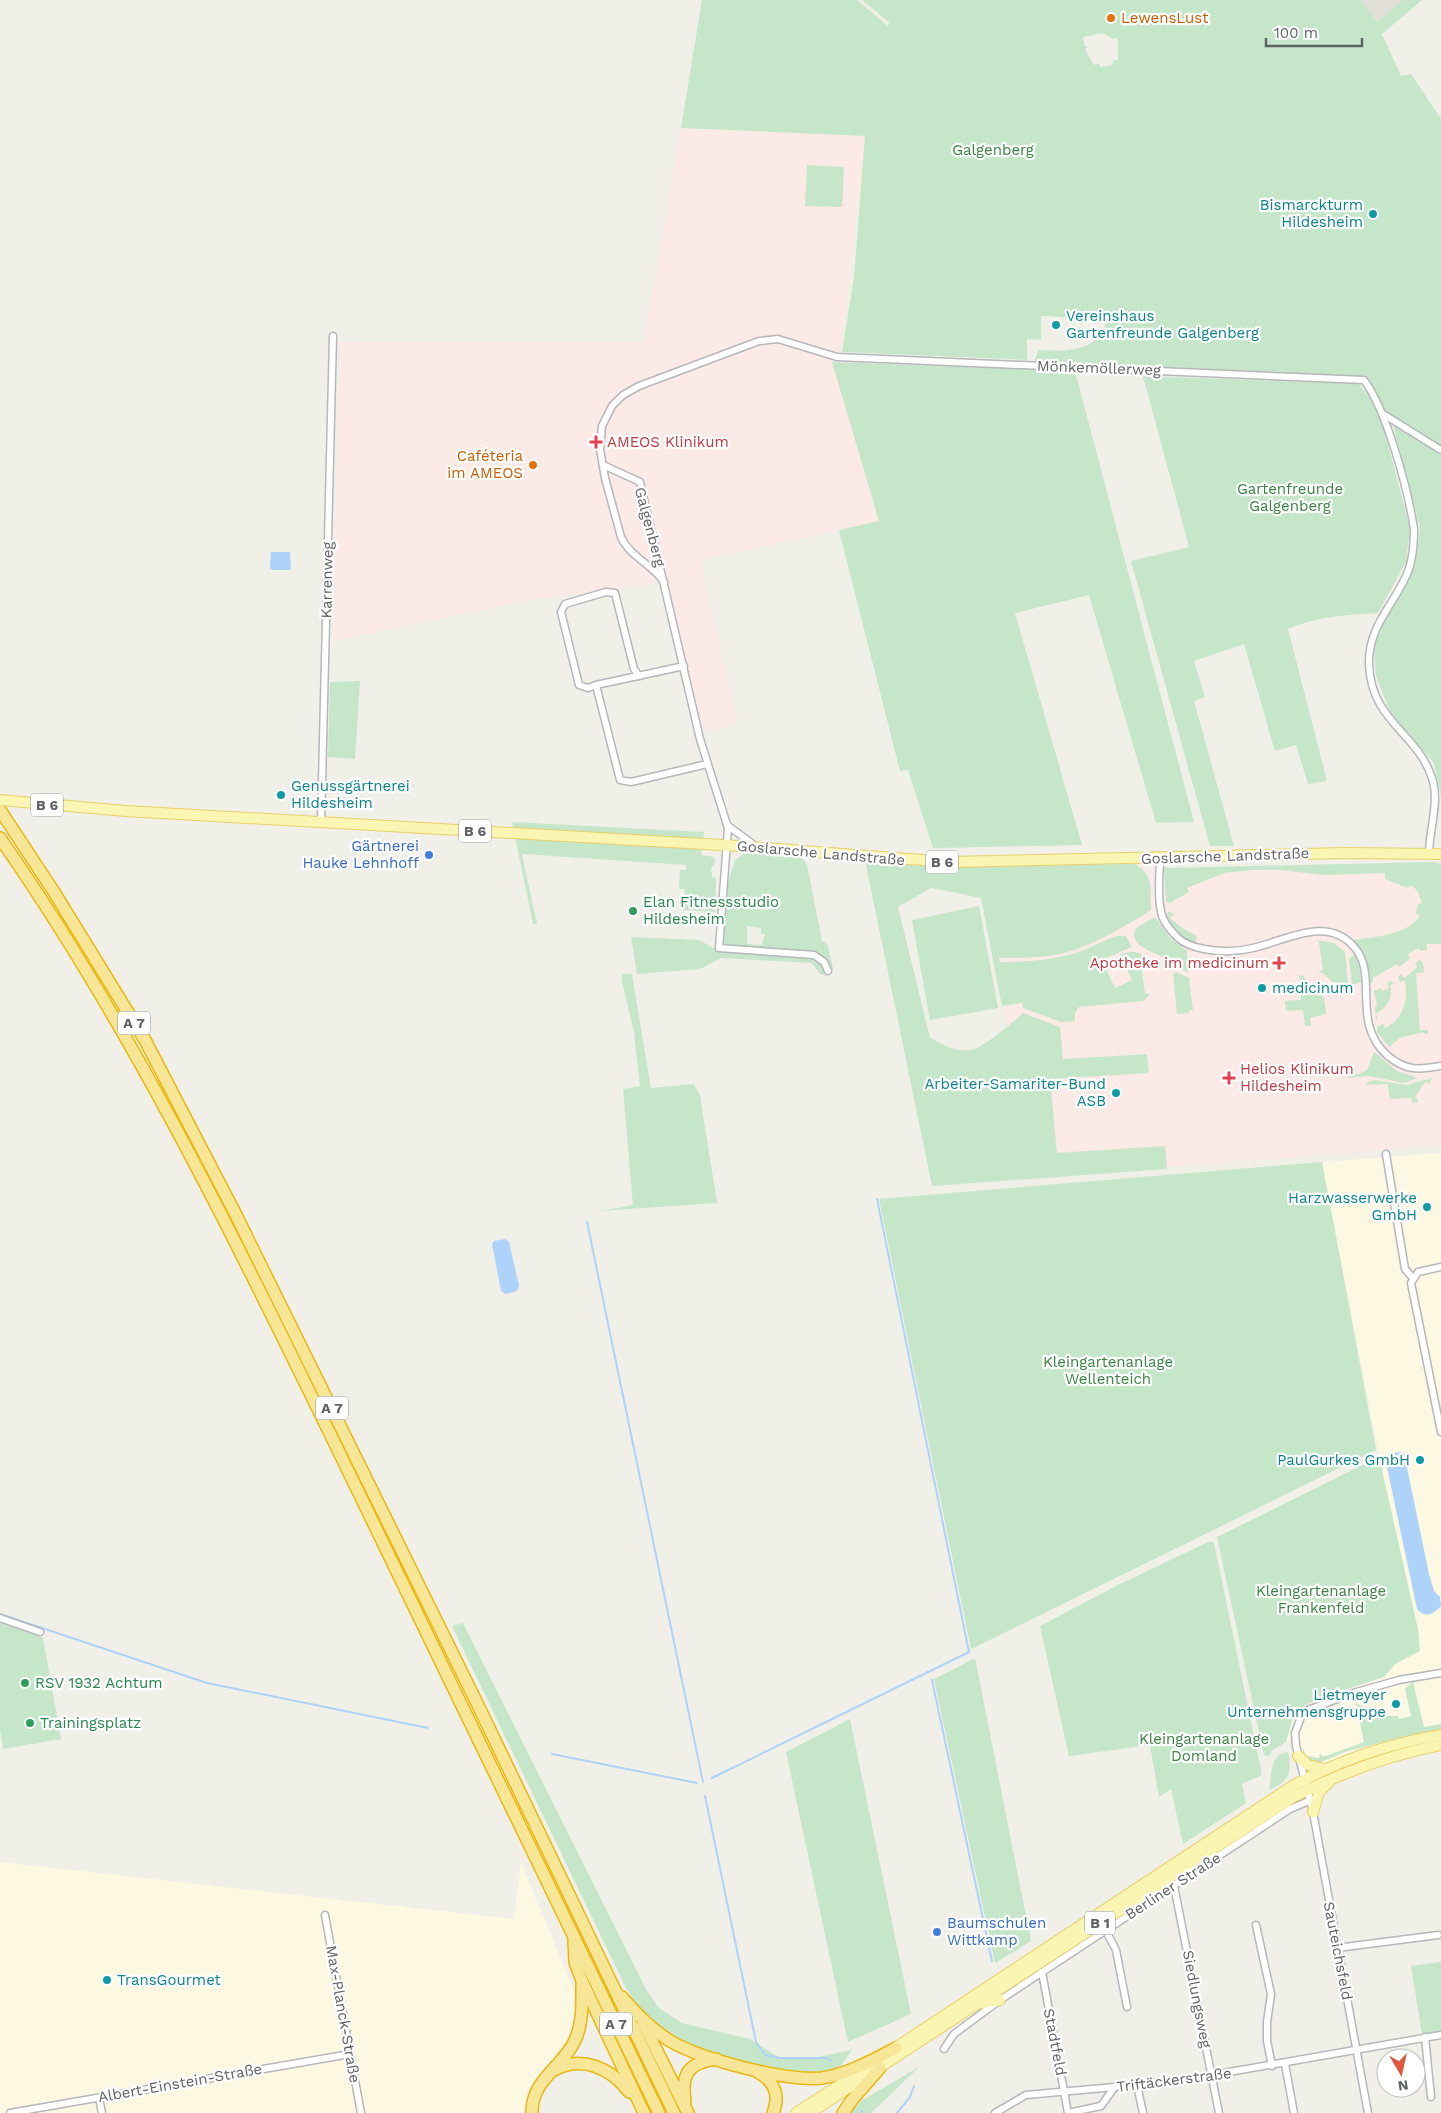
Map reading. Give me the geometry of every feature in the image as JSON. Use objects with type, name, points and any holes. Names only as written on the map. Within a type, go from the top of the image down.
[{"type":"highway","name":"A 7","points":[[0,810],[54,892],[140,1032],[231,1204],[476,1701],[674,2113]]},
{"type":"highway","name":"A 7","points":[[0,838],[91,976],[179,1130],[282,1336],[659,2113]]},
{"type":"highway","points":[[573,1934],[575,1962],[582,1981],[643,2111]]},
{"type":"highway","points":[[532,2113],[536,2091],[570,2050],[576,2039],[581,2011],[582,1981]]},
{"type":"highway","points":[[610,1982],[640,2018],[670,2041],[717,2059],[793,2078],[822,2078],[841,2073],[896,2048]]},
{"type":"highway","points":[[640,2018],[687,2111]]},
{"type":"highway","points":[[687,2111],[683,2088],[689,2070],[703,2061],[717,2059]]},
{"type":"highway","points":[[547,2076],[569,2064],[594,2065],[616,2078],[643,2111]]},
{"type":"highway","points":[[751,2068],[765,2076],[775,2090],[777,2098],[773,2113]]},
{"type":"highway","points":[[843,2113],[880,2068]]},
{"type":"main road","name":"B 6","points":[[0,800],[321,823]]},
{"type":"main road","name":"Goslarsche Landstraße","points":[[321,823],[727,845],[948,862],[1345,853],[1441,854]]},
{"type":"main road","name":"B 1","points":[[796,2113],[1304,1779],[1384,1747],[1441,1735]]},
{"type":"main road","name":"Berliner Straße","points":[[1309,1795],[1334,1778],[1401,1754],[1441,1745]]},
{"type":"main road","points":[[1297,1751],[1308,1765],[1326,1769]]},
{"type":"main road","points":[[1313,1812],[1319,1792],[1334,1778]]},
{"type":"main road","name":"B 1","points":[[810,2113],[1280,1805],[1309,1795]]},
{"type":"main road","points":[[978,2004],[1000,2000]]},
{"type":"street","name":"Karrenweg","points":[[321,823],[333,336]]},
{"type":"street","name":"Mönkemöllerweg","points":[[664,582],[657,572],[630,551],[623,542],[603,466],[600,443],[604,420],[618,400],[639,386],[764,340],[778,339],[834,357],[1364,380],[1383,414]]},
{"type":"street","points":[[1383,414],[1441,450]]},
{"type":"street","points":[[1383,414],[1412,518],[1414,543],[1407,574],[1380,618],[1372,636],[1369,664],[1370,678],[1381,709],[1421,755],[1428,767],[1438,802],[1429,854]]},
{"type":"street","name":"Galgenberg","points":[[603,466],[640,482],[664,582]]},
{"type":"street","points":[[664,582],[707,764],[727,825],[719,948],[814,955],[824,962],[828,971]]},
{"type":"street","points":[[640,676],[634,669],[615,593],[606,592],[565,604],[561,612],[578,685],[588,688],[640,676],[684,664]]},
{"type":"street","points":[[596,685],[620,780],[631,782],[707,764]]},
{"type":"street","points":[[727,825],[758,848]]},
{"type":"street","points":[[1160,858],[1162,914],[1176,936],[1191,946],[1215,951],[1241,950],[1299,933],[1331,932],[1348,941],[1355,948],[1362,961],[1369,1027],[1374,1040],[1383,1051],[1408,1069],[1441,1066]]},
{"type":"street","points":[[1386,1154],[1405,1269],[1412,1277]]},
{"type":"street","points":[[1441,1267],[1418,1272],[1412,1277],[1411,1283],[1441,1432]]},
{"type":"street","points":[[0,1618],[40,1632]]},
{"type":"street","points":[[1309,1795],[1297,1751],[1296,1725],[1308,1710],[1384,1684],[1441,1673]]},
{"type":"street","name":"Berliner Straße","points":[[944,2049],[954,2034],[1000,2000],[1300,1804],[1309,1795]]},
{"type":"street","name":"Sauteichsfeld","points":[[1309,1795],[1368,2113]]},
{"type":"street","name":"Siedlungsweg","points":[[1174,1886],[1219,2113]]},
{"type":"street","name":"Max-Planck-Straße","points":[[325,1915],[361,2113]]},
{"type":"street","points":[[1256,1925],[1271,1994],[1266,2022],[1267,2041],[1272,2066]]},
{"type":"street","points":[[1106,1931],[1116,1950],[1127,2007]]},
{"type":"street","points":[[1337,1948],[1438,1935]]},
{"type":"street","name":"Stadtfeld","points":[[1042,1972],[1068,2113]]},
{"type":"street","name":"Triftäckerstraße","points":[[995,2113],[1026,2095],[1114,2088],[1212,2075],[1285,2064],[1356,2049],[1441,2035]]},
{"type":"street","points":[[1425,2037],[1431,2097]]},
{"type":"street","name":"Albert-Einstein-Straße","points":[[10,2113],[350,2054]]},
{"type":"street","points":[[1285,2064],[1294,2113]]},
{"type":"street","points":[[1137,2085],[1142,2113]]},
{"type":"street","points":[[1068,2113],[1101,2106],[1114,2088]]},
{"type":"street","points":[[99,2098],[102,2113]]},
{"type":"shaded area","points":[[1360,0],[1403,0],[1377,22]]},
{"type":"shaded area","name":"AMEOS Klinikum","points":[[681,128],[865,136],[841,350],[832,362],[879,522],[700,560],[737,724],[699,733],[664,582],[530,600],[333,641],[339,342],[644,342]]},
{"type":"shaded area","name":"Helios Klinikum Hildesheim","points":[[1441,864],[1441,1145],[1036,1178],[979,871]]},
{"type":"shaded area","points":[[1441,1153],[1441,1730],[1379,1743],[1354,1751],[1303,1773],[1295,1740],[1286,1742],[1294,1714],[1315,1701],[1384,1677],[1395,1664],[1379,1457],[1322,1162]]},
{"type":"shaded area","points":[[0,1862],[514,1919],[521,1862],[573,1988],[575,2012],[565,2043],[527,2089],[524,2113],[0,2113]]},
{"type":"green space","name":"Galgenberg","points":[[702,0],[857,0],[888,26],[889,22],[862,0],[1360,0],[1377,22],[1403,0],[1422,0],[1382,34],[1401,76],[1411,74],[1441,119],[1441,796],[1434,763],[1390,712],[1376,676],[1374,650],[1381,623],[1406,584],[1416,559],[1420,528],[1392,421],[1365,376],[1034,361],[1039,350],[1071,350],[1090,344],[1103,330],[1107,319],[1041,316],[1041,340],[1027,339],[1027,360],[842,352],[854,278],[865,136],[681,128]],"holes":[[[1102,33],[1113,39],[1118,38],[1118,60],[1113,60],[1113,65],[1100,67],[1099,63],[1094,65],[1085,49],[1088,47],[1085,46],[1083,37]]]},
{"type":"green space","points":[[807,165],[844,167],[842,207],[805,206]]},
{"type":"green space","points":[[832,362],[1075,371],[1194,822],[1156,823],[1089,595],[1015,613],[1082,845],[933,848],[908,770],[900,771],[839,530],[879,521]]},
{"type":"green space","name":"Gartenfreunde Galgenberg","points":[[1143,376],[1359,384],[1379,410],[1410,528],[1406,562],[1378,613],[1321,619],[1288,629],[1327,781],[1308,784],[1296,745],[1275,751],[1244,644],[1194,661],[1205,697],[1194,701],[1234,846],[1210,846],[1131,561],[1189,547]]},
{"type":"green space","points":[[360,681],[355,759],[328,757],[330,682]]},
{"type":"green space","points":[[512,822],[704,832],[701,855],[714,857],[715,863],[711,868],[712,877],[716,878],[715,912],[683,910],[685,889],[679,889],[680,870],[686,870],[686,865],[522,854],[537,924],[533,924]]},
{"type":"green space","points":[[745,853],[802,858],[807,864],[822,941],[828,945],[833,969],[830,974],[821,975],[812,963],[721,958],[700,969],[637,974],[631,937],[699,940],[715,949],[724,942],[728,883],[735,860]],"holes":[[[747,926],[761,928],[761,934],[765,934],[762,945],[747,944]]]},
{"type":"green space","points":[[868,862],[922,866],[1135,864],[1146,873],[1151,890],[1151,910],[1147,913],[1099,940],[1078,949],[1043,957],[999,958],[1000,962],[1056,958],[1089,948],[1102,941],[1126,936],[1132,947],[1106,958],[1110,969],[1107,971],[1115,988],[1132,980],[1124,963],[1118,965],[1116,958],[1129,952],[1142,955],[1147,963],[1141,964],[1145,994],[1150,994],[1143,1001],[1079,1007],[1075,1013],[1075,1021],[1061,1022],[1023,1008],[1022,1003],[1002,1006],[981,898],[931,888],[898,907],[930,1038],[955,1049],[971,1050],[990,1040],[1023,1013],[1060,1027],[1063,1059],[1147,1054],[1149,1073],[1050,1079],[1057,1153],[1165,1146],[1167,1169],[932,1186],[867,870],[866,864]]},
{"type":"green space","points":[[1435,862],[1441,864],[1441,944],[1427,944],[1427,950],[1421,951],[1418,948],[1408,954],[1410,959],[1399,967],[1397,964],[1373,978],[1373,982],[1368,985],[1365,955],[1353,940],[1390,934],[1407,928],[1420,916],[1416,913],[1418,904],[1422,903],[1418,892],[1412,885],[1408,888],[1385,879],[1385,873],[1324,875],[1281,870],[1254,870],[1224,873],[1187,888],[1189,892],[1170,903],[1166,902],[1164,868]]},
{"type":"green space","points":[[979,906],[998,1008],[930,1020],[912,920]]},
{"type":"green space","points":[[1169,911],[1174,914],[1170,918],[1182,928],[1197,936],[1195,944],[1176,933],[1168,920],[1167,914]]},
{"type":"green space","points":[[1155,917],[1170,938],[1187,951],[1188,972],[1137,943],[1134,934],[1136,928]]},
{"type":"green space","points":[[1315,940],[1334,943],[1345,952],[1348,983],[1332,982],[1323,973],[1318,972],[1323,970],[1319,942]]},
{"type":"green space","points":[[1355,953],[1361,982],[1352,985],[1349,959]]},
{"type":"green space","points":[[1420,960],[1423,963],[1424,973],[1416,973],[1420,1030],[1428,1030],[1428,1034],[1423,1032],[1400,1038],[1389,1047],[1377,1032],[1377,1027],[1383,1024],[1385,1028],[1401,1014],[1404,1008],[1406,987],[1404,980],[1400,982],[1398,977],[1401,974],[1405,978],[1417,967],[1415,963]]},
{"type":"green space","points":[[1176,972],[1189,978],[1193,1010],[1189,1010],[1189,1013],[1177,1014],[1173,974]]},
{"type":"green space","points":[[622,974],[632,974],[651,1088],[694,1084],[700,1096],[717,1203],[599,1211],[633,1205],[623,1089],[640,1086],[634,1032],[622,982]]},
{"type":"green space","points":[[1302,975],[1324,997],[1326,1014],[1310,1018],[1311,1026],[1305,1026],[1303,1010],[1286,1011],[1285,1001],[1301,1000],[1299,976]]},
{"type":"green space","points":[[1390,981],[1395,984],[1390,985],[1391,994],[1389,1002],[1376,1014],[1378,1019],[1376,1019],[1375,1007],[1377,1006],[1374,991],[1381,988],[1382,991],[1389,988],[1387,983]]},
{"type":"green space","points":[[1374,1052],[1397,1071],[1418,1078],[1404,1083],[1369,1076],[1348,1078],[1348,1075],[1359,1074],[1367,1070]]},
{"type":"green space","points":[[1432,1078],[1429,1084],[1425,1082],[1415,1097],[1418,1102],[1412,1103],[1411,1098],[1390,1099],[1388,1084],[1366,1085],[1368,1082],[1375,1080],[1407,1085]]},
{"type":"green space","name":"Kleingartenanlage Wellenteich","points":[[1322,1162],[1376,1450],[971,1649],[879,1199]]},
{"type":"green space","name":"Kleingartenanlage Frankenfeld","points":[[1379,1457],[1418,1629],[1420,1651],[1395,1664],[1384,1677],[1337,1692],[1305,1705],[1294,1714],[1286,1742],[1272,1750],[1269,1756],[1264,1755],[1217,1537]]},
{"type":"green space","name":"Kleingartenanlage Domland","points":[[1210,1541],[1214,1543],[1262,1775],[1242,1784],[1246,1803],[1183,1844],[1171,1789],[1159,1797],[1150,1745],[1069,1756],[1040,1626],[1116,1586]]},
{"type":"green space","name":"RSV 1932 Achtum","points":[[0,1622],[43,1638],[61,1739],[3,1749],[0,1729]]},
{"type":"green space","points":[[463,1623],[647,1991],[659,2008],[682,2023],[750,2039],[780,2058],[812,2058],[852,2050],[837,2071],[802,2075],[744,2064],[699,2048],[679,2038],[662,2028],[643,2011],[626,1988],[452,1626]]},
{"type":"green space","points":[[975,1658],[1031,1941],[995,1963],[934,1679]]},
{"type":"green space","points":[[1413,1682],[1424,1727],[1441,1724],[1441,1730],[1345,1752],[1314,1765],[1304,1757],[1302,1746],[1306,1756],[1319,1758],[1320,1754],[1323,1757],[1364,1742],[1356,1703],[1368,1709],[1367,1716],[1398,1716],[1399,1719],[1411,1716],[1405,1689]]},
{"type":"green space","points":[[850,1719],[911,2014],[848,2042],[786,1752]]},
{"type":"green space","points":[[1288,1752],[1290,1766],[1288,1776],[1269,1790],[1274,1761],[1277,1757]]},
{"type":"green space","points":[[1441,1962],[1441,2031],[1422,2034],[1411,1966]]},
{"type":"green space","points":[[919,2067],[871,2113],[851,2113],[861,2101]]},
{"type":"water","points":[[271,552],[290,552],[291,570],[273,570],[270,568]]},
{"type":"water","points":[[505,1239],[509,1242],[519,1286],[517,1291],[506,1294],[501,1291],[492,1244],[494,1241]]},
{"type":"water","points":[[1404,1453],[1429,1574],[1434,1591],[1440,1597],[1441,1606],[1426,1615],[1417,1609],[1385,1458],[1390,1454]]},
{"type":"waterway","points":[[712,1778],[969,1652],[877,1199]]},
{"type":"waterway","points":[[587,1222],[703,1782]]},
{"type":"waterway","points":[[0,1614],[207,1683],[428,1728]]},
{"type":"waterway","points":[[932,1680],[992,1961]]},
{"type":"waterway","points":[[552,1754],[697,1783]]},
{"type":"waterway","points":[[705,1796],[756,2042],[765,2055],[780,2058],[827,2058],[831,2061]]},
{"type":"waterway","points":[[897,2113],[910,2097],[914,2086]]},
{"type":"place","name":"LewensLust","points":[[1111,18]]},
{"type":"place","name":"Bismarckturm Hildesheim","points":[[1373,214]]},
{"type":"place","name":"Vereinshaus Gartenfreunde Galgenberg","points":[[1056,325]]},
{"type":"place","name":"AMEOS Klinikum","points":[[596,442]]},
{"type":"place","name":"Caféteria im AMEOS","points":[[533,465]]},
{"type":"place","name":"Genussgärtnerei Hildesheim","points":[[281,795]]},
{"type":"place","name":"Gärtnerei Hauke Lehnhoff","points":[[429,855]]},
{"type":"place","name":"Elan Fitnessstudio Hildesheim","points":[[633,911]]},
{"type":"place","name":"Apotheke im medicinum","points":[[1279,963]]},
{"type":"place","name":"medicinum","points":[[1262,988]]},
{"type":"place","name":"Helios Klinikum Hildesheim","points":[[1229,1078]]},
{"type":"place","name":"Arbeiter-Samariter-Bund ASB","points":[[1116,1093]]},
{"type":"place","name":"Harzwasserwerke GmbH","points":[[1427,1207]]},
{"type":"place","name":"PaulGurkes GmbH","points":[[1420,1460]]},
{"type":"place","name":"RSV 1932 Achtum","points":[[25,1683]]},
{"type":"place","name":"Lietmeyer Unternehmensgruppe","points":[[1396,1704]]},
{"type":"place","name":"Trainingsplatz","points":[[30,1723]]},
{"type":"place","name":"Baumschulen Wittkamp","points":[[937,1932]]},
{"type":"place","name":"TransGourmet","points":[[107,1980]]}]
